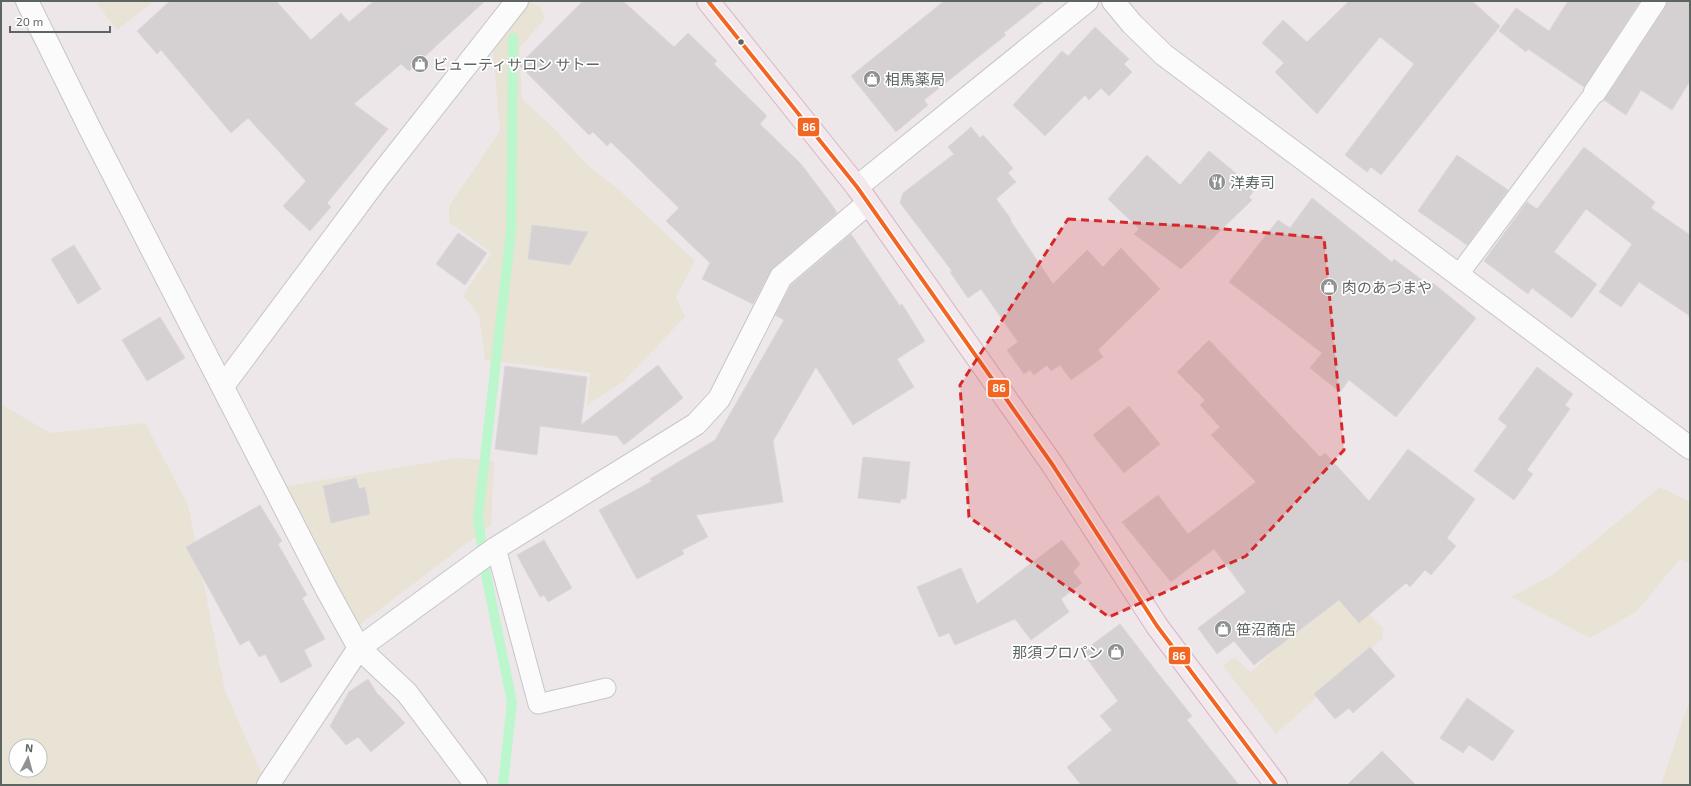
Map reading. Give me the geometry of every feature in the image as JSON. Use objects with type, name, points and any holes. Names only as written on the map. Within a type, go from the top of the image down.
[{"type":"main road","points":[[708,1],[862,196],[1052,464],[1157,626],[1276,785]]},
{"type":"street","points":[[27,1],[90,129],[327,590],[359,648],[407,692],[476,785]]},
{"type":"street","points":[[223,386],[378,178],[517,1]]},
{"type":"street","points":[[268,785],[359,648],[496,548],[696,424],[719,399],[781,277],[862,196],[1087,1]]},
{"type":"street","points":[[1113,1],[1132,24],[1164,55],[1690,448]]},
{"type":"street","points":[[1595,92],[1655,1]]},
{"type":"lane","points":[[1459,274],[1595,92]]},
{"type":"lane","points":[[496,548],[538,704],[606,688]]},
{"type":"highlighted area","points":[[1068,219],[1191,226],[1324,238],[1344,450],[1246,556],[1109,617],[969,517],[960,385]]},
{"type":"shaded area","points":[[98,1],[154,1],[117,30],[97,4]]},
{"type":"shaded area","points":[[526,1],[540,6],[545,19],[519,48],[522,99],[554,128],[584,162],[618,189],[695,261],[676,297],[685,317],[623,382],[587,405],[590,373],[485,360],[479,316],[463,295],[492,253],[449,222],[449,206],[500,131],[492,43]]},
{"type":"shaded area","points":[[1,404],[50,433],[145,423],[188,505],[225,691],[267,785],[1,785]]},
{"type":"shaded area","points":[[458,458],[494,461],[491,525],[359,625],[285,486]]},
{"type":"shaded area","points":[[1660,487],[1690,502],[1690,564],[1680,559],[1637,611],[1590,638],[1511,597],[1554,574]]},
{"type":"shaded area","points":[[1329,574],[1383,628],[1382,639],[1276,734],[1223,666],[1234,657],[1251,672],[1316,610]]},
{"type":"shaded area","points":[[1690,699],[1690,785],[1661,785]]},
{"type":"building","points":[[170,1],[276,1],[311,40],[341,13],[349,22],[374,1],[485,1],[409,71],[401,64],[354,104],[388,129],[327,203],[331,207],[310,231],[283,206],[306,181],[248,118],[231,133],[161,50],[157,54],[137,31]]},
{"type":"building","points":[[583,1],[623,1],[674,47],[688,33],[717,61],[714,64],[767,116],[760,124],[801,164],[837,213],[773,268],[753,304],[702,279],[710,263],[666,221],[679,208],[611,142],[607,146],[593,132],[589,135],[519,65]]},
{"type":"building","points":[[944,1],[1044,1],[1004,33],[1006,35],[924,100],[928,105],[896,132],[851,76]]},
{"type":"building","points":[[1349,1],[1472,1],[1500,26],[1381,175],[1371,167],[1367,172],[1345,155],[1414,64],[1380,37],[1317,114],[1275,72],[1284,63],[1262,43],[1283,20],[1307,42]]},
{"type":"building","points":[[1568,1],[1640,1],[1584,87],[1528,49],[1526,52],[1499,31],[1516,8],[1549,31]]},
{"type":"building","points":[[1667,1],[1690,1],[1690,81],[1672,110],[1641,90],[1626,115],[1604,100],[1665,8]]},
{"type":"building","points":[[1095,27],[1129,59],[1124,64],[1132,72],[1109,96],[1101,88],[1089,100],[1085,95],[1045,136],[1013,105],[1062,51],[1068,56]]},
{"type":"building","points":[[971,127],[980,138],[983,135],[1013,168],[1008,173],[1016,182],[996,199],[1011,219],[1010,220],[1053,284],[1087,250],[1103,267],[1121,248],[1160,289],[1098,350],[1103,357],[1071,380],[1060,365],[1051,371],[1047,365],[1034,375],[1030,370],[1024,374],[1007,350],[1018,342],[981,289],[968,298],[950,272],[952,271],[900,203],[903,193],[954,154],[948,147]]},
{"type":"building","points":[[1584,147],[1655,202],[1651,208],[1690,235],[1690,316],[1639,282],[1621,307],[1599,292],[1632,244],[1586,209],[1554,252],[1597,284],[1572,318],[1532,288],[1528,294],[1484,261],[1527,202],[1537,209]]},
{"type":"building","points":[[1209,151],[1255,189],[1249,197],[1252,200],[1181,269],[1134,234],[1139,229],[1108,199],[1147,155],[1180,185]]},
{"type":"building","points":[[1457,155],[1508,190],[1467,245],[1418,211]]},
{"type":"building","points":[[1312,198],[1392,262],[1394,259],[1430,286],[1433,283],[1476,318],[1396,417],[1349,380],[1340,392],[1310,368],[1322,353],[1229,282],[1278,220],[1290,228]]},
{"type":"building","points":[[532,225],[588,232],[570,265],[528,259]]},
{"type":"building","points":[[458,233],[487,253],[465,285],[436,264]]},
{"type":"building","points":[[851,234],[900,306],[902,304],[925,341],[897,359],[914,387],[853,425],[816,367],[773,441],[783,502],[696,515],[708,537],[682,550],[684,554],[637,579],[599,510],[652,481],[650,479],[715,440],[784,320],[775,315],[791,285]]},
{"type":"building","points":[[74,245],[101,289],[78,304],[51,259]]},
{"type":"building","points":[[160,317],[185,358],[147,381],[122,340]]},
{"type":"building","points":[[1209,340],[1320,457],[1325,453],[1369,501],[1408,449],[1475,499],[1447,538],[1456,546],[1431,575],[1425,570],[1410,587],[1406,583],[1359,623],[1339,600],[1254,665],[1234,641],[1217,654],[1198,628],[1246,592],[1214,549],[1171,582],[1122,522],[1158,495],[1188,534],[1256,482],[1211,435],[1220,427],[1200,405],[1205,400],[1177,372]]},
{"type":"building","points":[[658,365],[683,398],[624,445],[617,436],[540,426],[537,455],[495,449],[505,366],[587,377],[581,425]]},
{"type":"building","points":[[1537,367],[1573,394],[1565,405],[1570,409],[1527,470],[1533,474],[1514,500],[1474,471],[1507,426],[1498,419]]},
{"type":"building","points":[[1129,406],[1160,444],[1124,473],[1093,435]]},
{"type":"building","points":[[863,457],[910,462],[906,499],[901,499],[900,503],[858,498]]},
{"type":"building","points":[[356,478],[359,489],[365,487],[370,514],[331,523],[323,486]]},
{"type":"building","points":[[260,505],[282,541],[278,544],[307,595],[302,598],[325,639],[304,650],[312,666],[281,683],[265,654],[259,657],[249,640],[240,645],[186,547]]},
{"type":"building","points":[[544,540],[572,588],[548,602],[544,595],[540,597],[517,555]]},
{"type":"building","points":[[1062,540],[1080,564],[1073,572],[1082,583],[1061,599],[1069,612],[1031,640],[1015,619],[955,645],[949,633],[939,637],[917,587],[961,568],[977,604]]},
{"type":"building","points":[[1120,624],[1192,716],[1187,720],[1239,785],[1081,785],[1067,767],[1112,730],[1100,716],[1118,701],[1082,652]]},
{"type":"building","points":[[1370,647],[1395,676],[1353,713],[1349,708],[1335,719],[1314,694]]},
{"type":"building","points":[[368,679],[378,695],[405,723],[371,752],[358,737],[346,745],[330,726],[349,692]]},
{"type":"building","points":[[1467,698],[1514,731],[1493,761],[1469,745],[1463,753],[1440,738]]},
{"type":"building","points":[[1382,751],[1416,785],[1347,785]]},
{"type":"waterway","points":[[503,785],[512,702],[485,570],[478,518],[511,231],[513,38]]},
{"type":"transit line","name":"86","points":[[708,1],[857,187],[1052,464],[1157,626],[1276,785]]},
{"type":"place","name":"ビューティサロン サトー","points":[[420,64]]},
{"type":"place","name":"相馬薬局","points":[[872,79]]},
{"type":"place","name":"洋寿司","points":[[1217,182]]},
{"type":"place","name":"肉のあづまや","points":[[1329,287]]},
{"type":"place","name":"笹沼商店","points":[[1223,629]]},
{"type":"place","name":"那須プロパン","points":[[1116,652]]}]
